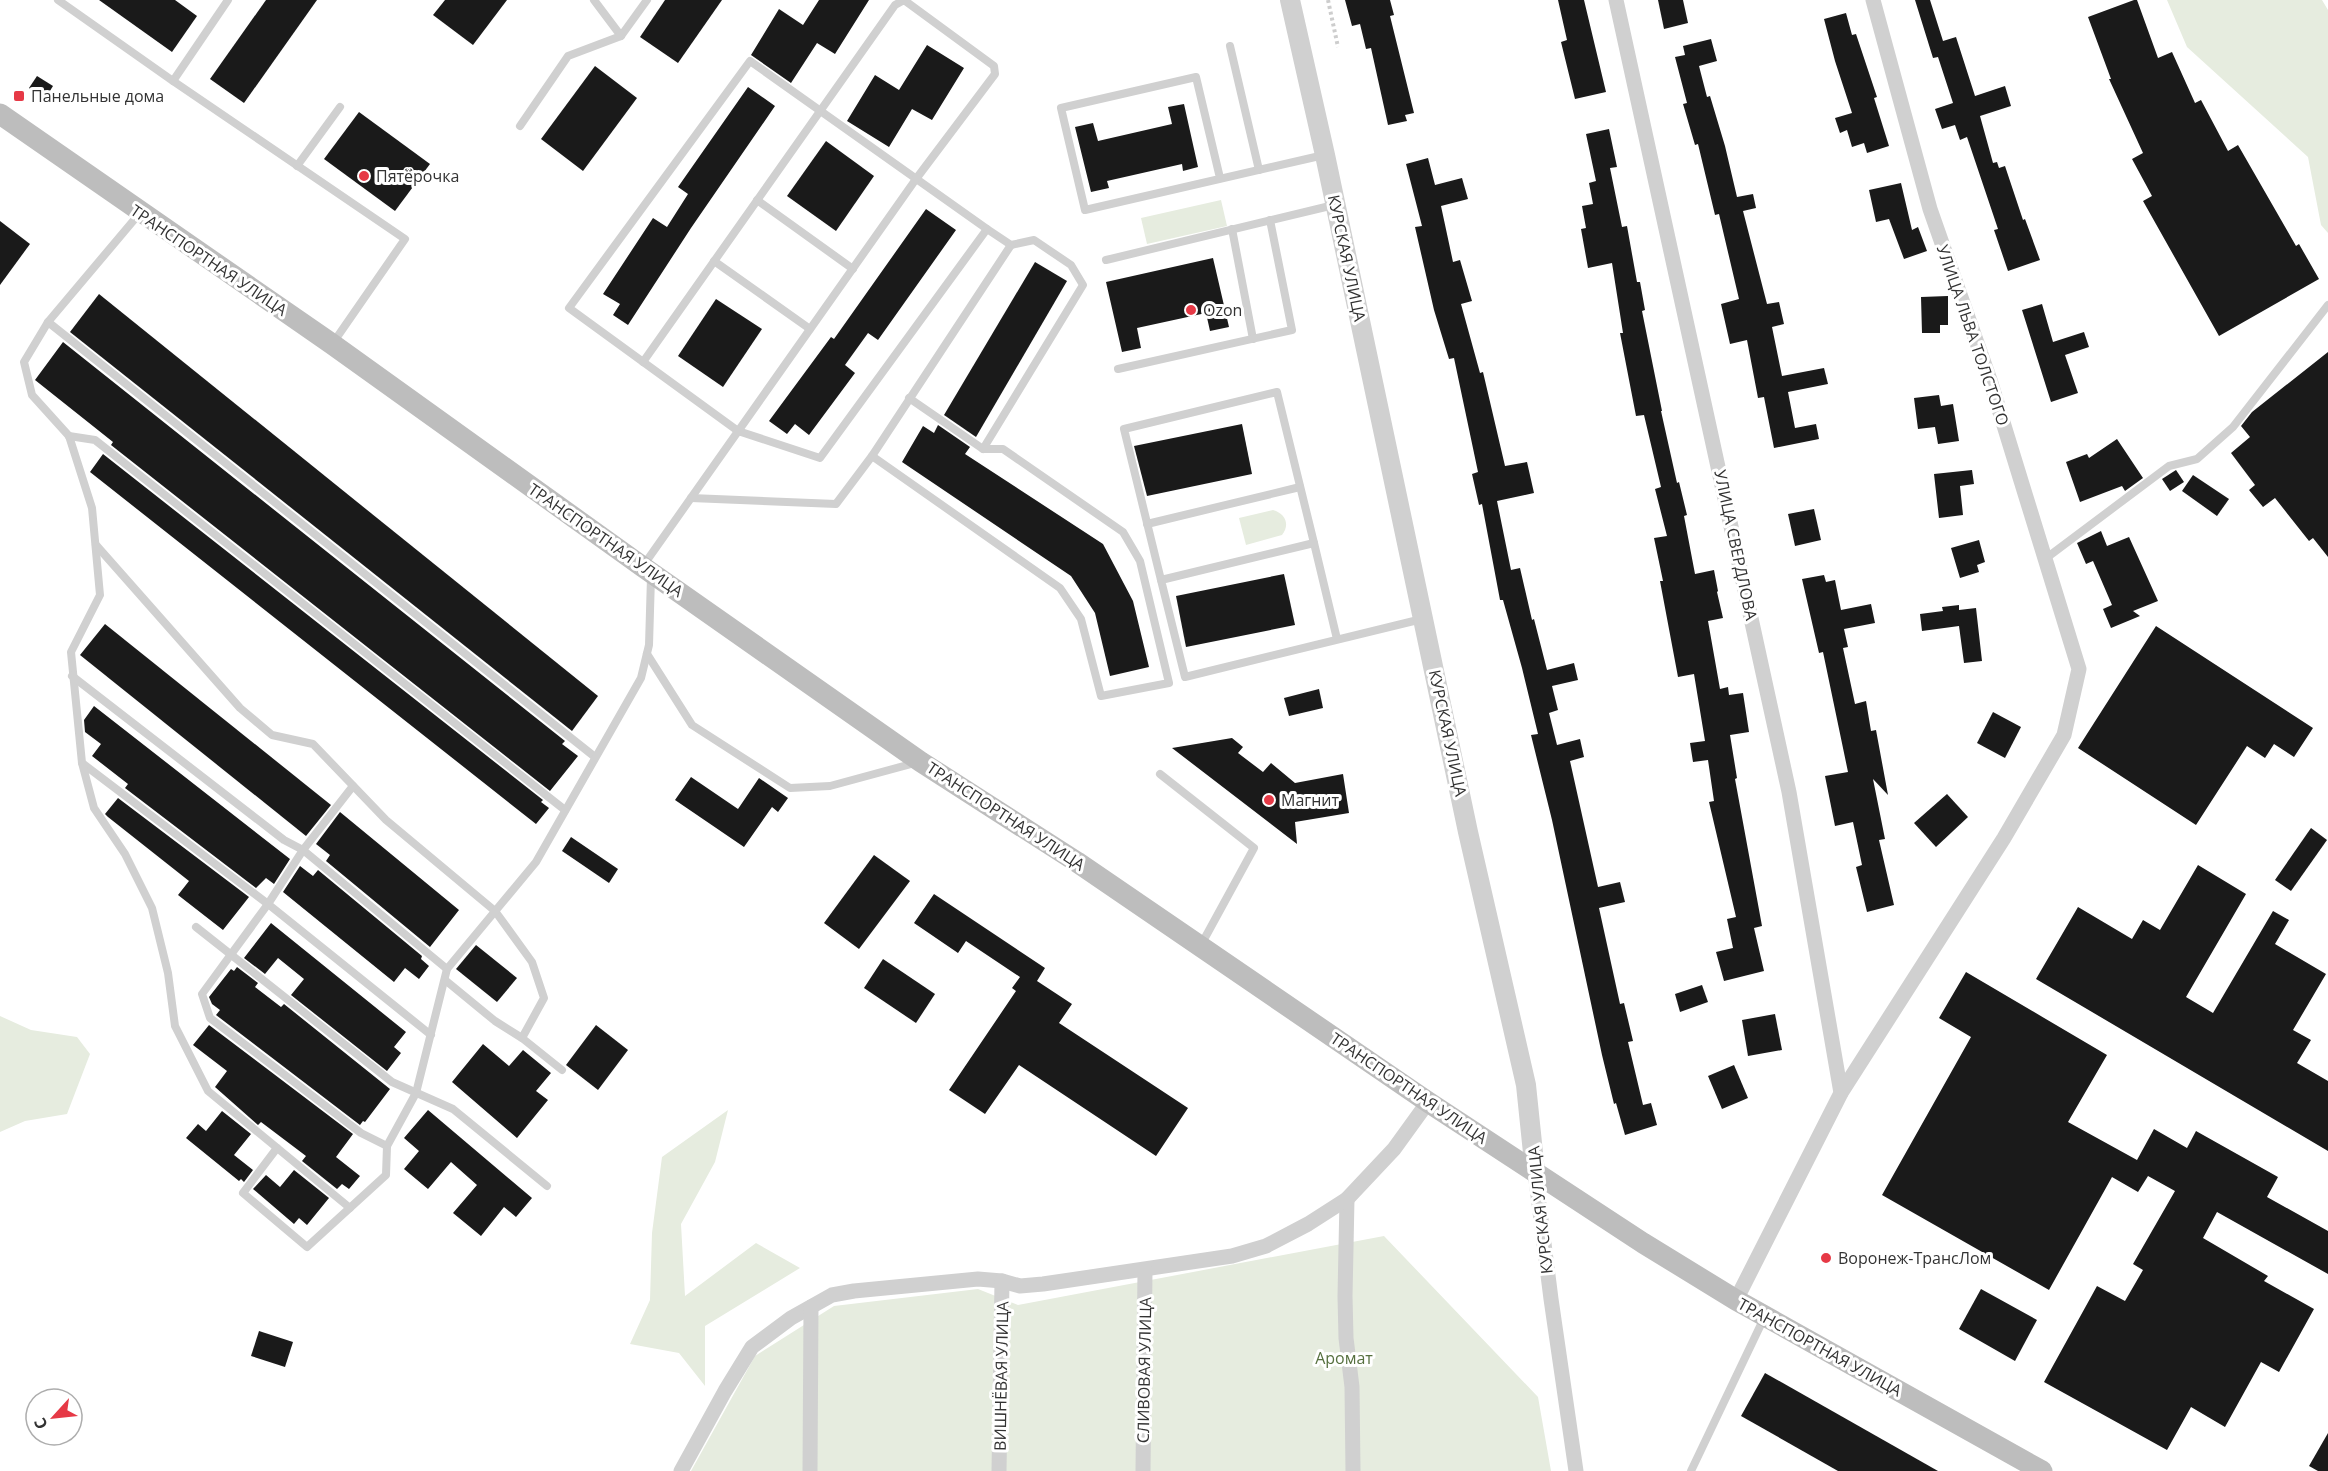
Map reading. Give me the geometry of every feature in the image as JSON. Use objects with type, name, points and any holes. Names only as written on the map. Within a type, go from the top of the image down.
[{"type":"main road","name":"ТРАНСПОРТНАЯ УЛИЦА","points":[[0,114],[332,344],[647,570],[921,762],[1077,862],[1428,1102],[1643,1243],[1736,1300],[2042,1471]]},
{"type":"street","name":"КУРСКАЯ УЛИЦА","points":[[1290,0],[1336,204],[1468,832],[1526,1085],[1551,1299],[1576,1471]]},
{"type":"street","name":"УЛИЦА СВЕРДЛОВА","points":[[1616,0],[1789,792],[1841,1093]]},
{"type":"street","name":"УЛИЦА ЛЬВА ТОЛСТОГО","points":[[1841,1093],[2004,838],[2064,735],[2079,669],[1990,380],[1930,209],[1873,0]]},
{"type":"street","points":[[1736,1300],[1798,1182],[1841,1093]]},
{"type":"street","points":[[681,1471],[752,1347],[791,1318],[832,1295],[978,1279],[1002,1281],[1020,1286],[1232,1256],[1266,1246],[1308,1224],[1347,1199],[1394,1149],[1428,1102]]},
{"type":"street","points":[[1347,1199],[1345,1296],[1352,1386],[1353,1471]]},
{"type":"street","name":"СЛИВОВАЯ УЛИЦА","points":[[1143,1471],[1145,1270]]},
{"type":"street","name":"ВИШНЁВАЯ УЛИЦА","points":[[999,1471],[1002,1281]]},
{"type":"street","points":[[810,1471],[811,1306]]},
{"type":"lane","points":[[58,0],[405,239],[332,344]]},
{"type":"lane","points":[[173,81],[228,0]]},
{"type":"lane","points":[[594,0],[621,36]]},
{"type":"lane","points":[[520,126],[568,56],[621,36],[647,0]]},
{"type":"lane","points":[[277,1148],[243,1193],[307,1247],[386,1175],[387,1146],[416,1093],[447,969],[536,862],[641,678],[649,645],[647,570],[691,498],[738,431],[916,179],[995,74],[994,66],[904,0],[895,5],[643,362]]},
{"type":"lane","points":[[1230,46],[1259,170]]},
{"type":"lane","points":[[987,229],[820,458],[738,431],[569,308],[750,61],[1011,245]]},
{"type":"lane","points":[[1220,178],[1196,77],[1061,108],[1085,210],[1325,155]]},
{"type":"lane","points":[[297,166],[340,107]]},
{"type":"lane","points":[[757,200],[853,269]]},
{"type":"lane","points":[[1106,260],[1336,204]]},
{"type":"lane","points":[[140,213],[48,322],[24,362],[32,395],[69,436],[92,508],[100,595],[70,652],[82,763],[94,808],[125,854],[152,908],[168,973],[175,1026],[207,1091],[350,1208]]},
{"type":"lane","points":[[1119,369],[1292,330],[1270,220]]},
{"type":"lane","points":[[1232,229],[1253,339]]},
{"type":"lane","points":[[691,498],[836,504],[872,456],[1011,245],[1034,240],[1071,265],[1083,285],[983,448]]},
{"type":"lane","points":[[714,261],[810,329]]},
{"type":"lane","points":[[2045,559],[2169,466],[2197,459],[2233,427],[2328,305]]},
{"type":"lane","points":[[48,322],[595,757]]},
{"type":"lane","points":[[1338,639],[1277,392],[1124,429],[1185,677],[1424,618]]},
{"type":"lane","points":[[872,456],[1060,588],[1081,619],[1101,696],[1168,683],[1140,561],[1123,532],[1003,448],[983,448],[909,398]]},
{"type":"lane","points":[[69,436],[95,440],[565,810]]},
{"type":"lane","points":[[1147,524],[1300,486]]},
{"type":"lane","points":[[1161,580],[1314,543]]},
{"type":"lane","points":[[95,544],[240,708],[272,735],[313,744],[386,820],[495,911],[532,962],[544,998],[522,1038]]},
{"type":"lane","points":[[647,654],[692,725],[790,788],[830,786],[921,762]]},
{"type":"lane","points":[[72,676],[284,840],[303,850],[447,969]]},
{"type":"lane","points":[[82,763],[267,904],[431,1035]]},
{"type":"lane","points":[[1160,774],[1254,848],[1200,946]]},
{"type":"lane","points":[[354,786],[303,850],[202,994],[210,1018],[361,1133],[387,1146]]},
{"type":"lane","points":[[196,927],[392,1082],[453,1109],[547,1186]]},
{"type":"lane","points":[[445,980],[495,1021],[522,1038],[562,1070]]},
{"type":"lane","points":[[1691,1471],[1765,1316]]},
{"type":"path","points":[[1328,0],[1338,47]]},
{"type":"green space","points":[[2167,0],[2322,0],[2328,10],[2328,233],[2321,225],[2308,157],[2187,47]]},
{"type":"green space","points":[[1221,200],[1227,226],[1147,244],[1141,218]]},
{"type":"green space","points":[[1273,510],[1284,517],[1286,527],[1282,535],[1246,545],[1239,518]]},
{"type":"green space","points":[[0,1016],[31,1030],[77,1037],[90,1054],[67,1114],[25,1121],[0,1132]]},
{"type":"green space","points":[[728,1110],[715,1162],[681,1224],[685,1296],[756,1243],[800,1268],[705,1326],[705,1386],[679,1353],[630,1344],[650,1300],[652,1233],[662,1157]]},
{"type":"green space","name":"Аромат","points":[[1384,1236],[1538,1397],[1551,1471],[691,1471],[755,1356],[834,1306],[978,1289],[1018,1305]]},
{"type":"building","points":[[99,0],[175,0],[197,16],[172,52]]},
{"type":"building","points":[[266,0],[317,0],[244,103],[210,79]]},
{"type":"building","points":[[445,0],[507,0],[473,45],[433,15]]},
{"type":"building","points":[[665,0],[722,0],[678,63],[640,37]]},
{"type":"building","points":[[819,0],[869,0],[835,54],[817,43],[791,83],[751,55],[779,9],[803,25]]},
{"type":"building","points":[[1345,0],[1390,0],[1394,15],[1390,16],[1414,113],[1405,115],[1407,121],[1388,125],[1371,48],[1366,49],[1360,24],[1352,26]]},
{"type":"building","points":[[1558,0],[1584,0],[1606,92],[1575,99],[1561,42],[1567,40]]},
{"type":"building","points":[[1658,0],[1683,0],[1688,23],[1664,29]]},
{"type":"building","points":[[1915,0],[1930,0],[1943,41],[1956,37],[1975,96],[2005,86],[2011,106],[1980,116],[1993,163],[1997,162],[1999,168],[2005,166],[2023,220],[2025,219],[2040,260],[2008,271],[1994,230],[1998,229],[1967,137],[1960,140],[1955,125],[1942,129],[1935,109],[1953,103],[1938,57],[1933,58]]},
{"type":"building","points":[[2137,0],[2158,58],[2172,52],[2195,103],[2201,100],[2228,151],[2238,145],[2296,246],[2299,244],[2319,279],[2219,336],[2143,201],[2152,196],[2132,159],[2143,153],[2109,79],[2111,79],[2088,17]]},
{"type":"building","points":[[1846,13],[1852,35],[1856,34],[1877,97],[1874,98],[1889,146],[1867,153],[1864,143],[1852,147],[1847,130],[1840,133],[1835,118],[1852,113],[1824,19]]},
{"type":"building","points":[[1711,39],[1717,61],[1699,66],[1707,97],[1710,96],[1725,146],[1737,197],[1753,194],[1756,208],[1743,211],[1767,304],[1779,302],[1784,324],[1772,327],[1782,376],[1824,368],[1828,384],[1788,392],[1795,428],[1816,424],[1819,439],[1774,448],[1764,397],[1758,398],[1747,340],[1730,344],[1721,304],[1739,299],[1719,214],[1715,215],[1698,144],[1695,145],[1683,104],[1687,103],[1675,57],[1685,55],[1683,46]]},
{"type":"building","points":[[927,45],[964,68],[932,120],[912,109],[889,147],[847,121],[875,75],[899,90]]},
{"type":"building","points":[[595,66],[637,98],[583,171],[541,139]]},
{"type":"building","points":[[37,76],[53,86],[45,99],[29,88]]},
{"type":"building","points":[[748,87],[775,106],[628,325],[613,315],[620,304],[603,294],[653,218],[667,227],[688,194],[678,187]]},
{"type":"building","points":[[1184,104],[1198,167],[1183,171],[1182,164],[1107,181],[1109,188],[1091,192],[1075,127],[1093,123],[1098,141],[1172,124],[1168,107]]},
{"type":"building","points":[[359,112],[430,164],[395,211],[324,159]]},
{"type":"building","points":[[1609,129],[1617,167],[1610,168],[1622,227],[1627,226],[1637,282],[1640,282],[1645,310],[1642,311],[1661,411],[1677,483],[1679,482],[1687,515],[1684,516],[1695,574],[1714,570],[1723,618],[1708,621],[1720,689],[1728,687],[1729,695],[1743,693],[1749,732],[1730,735],[1737,778],[1735,779],[1762,926],[1754,928],[1764,971],[1724,981],[1716,952],[1733,948],[1727,919],[1736,917],[1709,802],[1714,801],[1708,760],[1693,762],[1690,743],[1705,741],[1694,674],[1678,677],[1660,581],[1663,581],[1654,538],[1667,536],[1655,489],[1661,487],[1644,415],[1636,416],[1620,333],[1623,333],[1612,263],[1588,268],[1581,229],[1586,228],[1582,206],[1593,204],[1589,183],[1596,181],[1586,134]]},
{"type":"building","points":[[826,141],[874,176],[836,231],[787,196]]},
{"type":"building","points":[[1428,158],[1435,185],[1462,178],[1468,199],[1441,206],[1453,262],[1460,260],[1472,301],[1461,304],[1480,373],[1483,372],[1505,466],[1527,462],[1534,493],[1497,501],[1511,570],[1520,568],[1547,670],[1574,663],[1578,680],[1552,686],[1558,710],[1549,713],[1557,745],[1580,739],[1584,757],[1570,761],[1598,887],[1620,882],[1625,902],[1599,908],[1620,1004],[1624,1003],[1633,1041],[1628,1042],[1643,1105],[1651,1103],[1657,1125],[1625,1135],[1616,1103],[1614,1104],[1602,1055],[1552,820],[1531,735],[1538,734],[1503,600],[1500,600],[1482,504],[1479,505],[1472,474],[1478,472],[1454,358],[1449,359],[1434,310],[1415,227],[1422,226],[1406,164]]},
{"type":"building","points":[[1901,183],[1912,230],[1918,227],[1927,251],[1904,259],[1889,219],[1876,222],[1869,190]]},
{"type":"building","points":[[926,209],[956,230],[878,340],[868,333],[845,365],[855,373],[809,435],[795,424],[787,434],[769,421],[831,337],[834,339]]},
{"type":"building","points":[[0,221],[30,244],[0,285]]},
{"type":"building","points":[[1213,258],[1229,327],[1210,331],[1206,313],[1137,328],[1141,348],[1122,352],[1106,282]]},
{"type":"building","points":[[1035,262],[1067,281],[976,437],[944,415]]},
{"type":"building","points":[[99,294],[598,696],[572,731],[70,332]]},
{"type":"building","points":[[1948,296],[1948,325],[1940,325],[1940,333],[1922,333],[1921,297]]},
{"type":"building","points":[[716,299],[762,329],[723,387],[678,356]]},
{"type":"building","points":[[2042,304],[2053,342],[2084,332],[2089,347],[2065,355],[2078,393],[2051,402],[2022,310]]},
{"type":"building","points":[[63,342],[565,741],[562,744],[578,756],[550,791],[111,445],[113,442],[35,380]]},
{"type":"building","points":[[2328,352],[2328,557],[2313,538],[2309,541],[2275,498],[2263,507],[2249,490],[2255,485],[2231,453],[2250,437],[2241,426],[2252,412]]},
{"type":"building","points":[[1939,395],[1941,406],[1953,404],[1959,441],[1938,444],[1935,427],[1918,429],[1914,398]]},
{"type":"building","points":[[1242,424],[1252,474],[1147,496],[1134,446]]},
{"type":"building","points":[[938,425],[970,447],[965,454],[1103,544],[1133,601],[1149,667],[1110,676],[1095,613],[1071,576],[902,462],[923,426],[934,433]]},
{"type":"building","points":[[2117,439],[2143,478],[2125,491],[2122,486],[2080,502],[2066,462],[2087,454],[2089,458]]},
{"type":"building","points":[[103,454],[543,800],[541,802],[549,808],[536,824],[90,472]]},
{"type":"building","points":[[1972,470],[1974,484],[1960,486],[1963,515],[1939,518],[1934,474]]},
{"type":"building","points":[[2176,470],[2184,482],[2170,491],[2162,479]]},
{"type":"building","points":[[2193,475],[2229,499],[2217,516],[2182,491]]},
{"type":"building","points":[[1814,509],[1821,540],[1795,546],[1788,514]]},
{"type":"building","points":[[2101,531],[2107,546],[2129,537],[2158,601],[2133,611],[2140,616],[2111,628],[2103,609],[2112,605],[2093,561],[2086,564],[2077,543]]},
{"type":"building","points":[[1979,540],[1985,562],[1977,565],[1979,572],[1960,578],[1951,548]]},
{"type":"building","points":[[1284,574],[1295,625],[1186,647],[1176,596]]},
{"type":"building","points":[[1824,575],[1826,582],[1835,580],[1841,610],[1871,604],[1875,623],[1844,629],[1848,647],[1843,648],[1855,704],[1866,701],[1871,731],[1876,730],[1888,795],[1873,779],[1885,839],[1879,840],[1894,905],[1867,912],[1856,867],[1862,865],[1853,822],[1835,826],[1825,776],[1848,772],[1823,652],[1819,653],[1802,579]]},
{"type":"building","points":[[1959,605],[1959,610],[1976,608],[1982,661],[1964,663],[1959,626],[1922,631],[1920,614],[1943,611],[1942,607]]},
{"type":"building","points":[[105,624],[331,805],[306,836],[80,655]]},
{"type":"building","points":[[2156,626],[2313,728],[2294,757],[2274,744],[2265,758],[2247,746],[2196,825],[2078,748]]},
{"type":"building","points":[[1319,689],[1323,708],[1289,716],[1284,698]]},
{"type":"building","points":[[94,706],[290,859],[274,884],[266,878],[256,888],[125,788],[128,784],[92,756],[101,744],[85,732],[84,720]]},
{"type":"building","points":[[1993,712],[2021,727],[2005,758],[1977,743]]},
{"type":"building","points":[[1232,738],[1243,747],[1238,753],[1263,772],[1271,763],[1295,783],[1343,774],[1349,813],[1295,822],[1297,844],[1172,748]]},
{"type":"building","points":[[691,777],[738,809],[759,778],[788,798],[778,812],[772,807],[744,847],[675,800]]},
{"type":"building","points":[[1947,794],[1968,817],[1936,847],[1914,823]]},
{"type":"building","points":[[118,798],[249,897],[223,930],[178,895],[189,881],[105,814]]},
{"type":"building","points":[[340,812],[459,910],[430,947],[326,861],[330,855],[316,844]]},
{"type":"building","points":[[2311,828],[2327,840],[2291,891],[2275,880]]},
{"type":"building","points":[[571,837],[618,869],[609,883],[562,851]]},
{"type":"building","points":[[874,855],[910,881],[859,949],[824,923]]},
{"type":"building","points":[[2198,865],[2246,894],[2186,997],[2213,1013],[2273,911],[2289,920],[2275,944],[2326,974],[2293,1030],[2311,1040],[2297,1063],[2328,1081],[2328,1151],[2036,979],[2078,907],[2132,939],[2143,920],[2160,930]]},
{"type":"building","points":[[300,866],[313,876],[318,870],[422,956],[421,959],[429,966],[419,979],[405,968],[394,982],[283,892]]},
{"type":"building","points":[[934,894],[1045,968],[1037,981],[1072,1004],[1059,1023],[1188,1108],[1156,1156],[1019,1065],[985,1114],[949,1090],[1016,991],[1012,988],[1020,977],[966,941],[958,953],[914,923]]},
{"type":"building","points":[[271,923],[406,1032],[394,1047],[401,1053],[387,1071],[291,995],[304,979],[278,958],[265,974],[244,958]]},
{"type":"building","points":[[476,945],[517,978],[497,1002],[456,969]]},
{"type":"building","points":[[883,959],[935,994],[916,1023],[864,988]]},
{"type":"building","points":[[237,967],[258,983],[255,987],[281,1007],[284,1004],[390,1089],[365,1122],[363,1121],[360,1125],[216,1015],[220,1010],[212,1004],[209,997],[231,969],[234,971]]},
{"type":"building","points":[[1966,972],[2107,1055],[2068,1122],[2137,1160],[2154,1129],[2187,1148],[2196,1131],[2278,1177],[2267,1197],[2328,1231],[2328,1274],[2217,1212],[2203,1238],[2268,1276],[2264,1281],[2314,1309],[2279,1372],[2261,1362],[2225,1427],[2191,1407],[2167,1450],[2044,1382],[2097,1286],[2125,1301],[2143,1270],[2133,1264],[2175,1191],[2148,1176],[2138,1192],[2112,1177],[2049,1290],[1882,1195],[1971,1037],[1939,1018]]},
{"type":"building","points":[[1702,985],[1708,1002],[1680,1012],[1675,994]]},
{"type":"building","points":[[1775,1014],[1782,1050],[1748,1056],[1742,1020]]},
{"type":"building","points":[[209,1025],[353,1134],[336,1157],[360,1176],[349,1189],[342,1184],[337,1189],[302,1161],[306,1156],[261,1122],[258,1125],[215,1087],[227,1071],[193,1045]]},
{"type":"building","points":[[596,1025],[628,1050],[598,1090],[566,1065]]},
{"type":"building","points":[[483,1044],[509,1066],[523,1050],[551,1073],[536,1091],[548,1100],[517,1138],[452,1082]]},
{"type":"building","points":[[1734,1065],[1748,1098],[1722,1109],[1708,1076]]},
{"type":"building","points":[[428,1110],[532,1198],[516,1217],[504,1207],[481,1236],[453,1213],[477,1185],[451,1162],[428,1189],[404,1169],[419,1151],[404,1138]]},
{"type":"building","points":[[222,1111],[251,1134],[234,1155],[253,1170],[244,1182],[241,1179],[239,1181],[186,1138],[198,1124],[206,1131]]},
{"type":"building","points":[[294,1170],[329,1198],[307,1225],[299,1218],[294,1224],[253,1189],[266,1175],[280,1187]]},
{"type":"building","points":[[1981,1289],[2037,1320],[2015,1361],[1959,1329]]},
{"type":"building","points":[[259,1331],[293,1342],[285,1367],[251,1356]]},
{"type":"building","points":[[1765,1373],[1938,1471],[1838,1471],[1741,1416]]},
{"type":"building","points":[[2328,1433],[2328,1471],[2318,1471],[2309,1466]]},
{"type":"place","name":"Панельные дома","points":[[19,96]]},
{"type":"place","name":"Пятёрочка","points":[[364,176]]},
{"type":"place","name":"Ozon","points":[[1191,310]]},
{"type":"place","name":"Магнит","points":[[1269,800]]},
{"type":"place","name":"Воронеж-ТрансЛом","points":[[1826,1258]]}]
